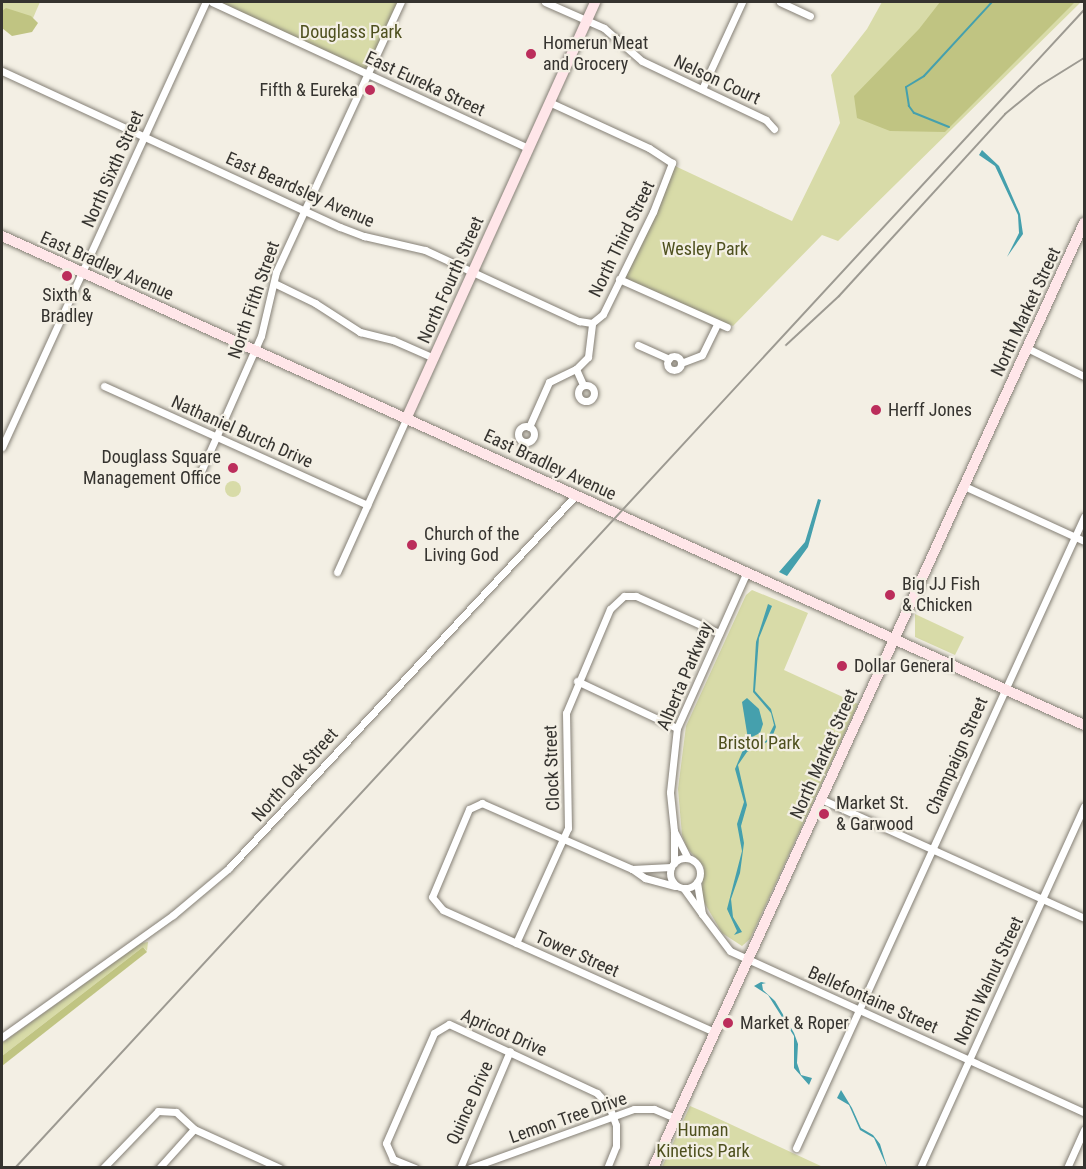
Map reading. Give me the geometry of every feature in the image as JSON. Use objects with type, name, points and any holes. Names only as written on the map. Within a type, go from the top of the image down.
[{"type":"main road","name":"North Fourth Street","points":[[407,417],[595,2]]},
{"type":"main road","name":"North Market Street","points":[[653,1167],[823,800],[893,640],[1084,223]]},
{"type":"main road","name":"East Bradley Avenue","points":[[2,236],[407,417],[746,574],[1084,725]]},
{"type":"street","name":"North Sixth Street","points":[[2,447],[206,2]]},
{"type":"street","name":"East Eureka Street","points":[[212,2],[528,148]]},
{"type":"street","name":"North Fifth Street","points":[[198,478],[255,349],[274,283],[304,210],[401,2]]},
{"type":"street","name":"Nelson Court","points":[[545,2],[612,33],[642,61],[766,120],[774,129]]},
{"type":"street","points":[[702,89],[742,2]]},
{"type":"street","points":[[780,2],[810,16]]},
{"type":"street","name":"East Beardsley Avenue","points":[[2,71],[364,237],[410,245],[568,316]]},
{"type":"street","name":"North Third Street","points":[[549,102],[667,156],[672,163],[653,212],[603,314],[592,322]]},
{"type":"street","points":[[619,279],[727,327]]},
{"type":"street","points":[[274,283],[315,303],[360,332],[393,340],[434,358]]},
{"type":"street","name":"North Third Street","points":[[568,316],[592,322]]},
{"type":"street","name":"North Third Street","points":[[576,369],[588,357],[592,346],[592,322]]},
{"type":"street","points":[[681,363],[675,356],[669,359],[667,365],[672,370],[678,369],[681,363],[702,355],[717,324]]},
{"type":"street","points":[[638,345],[669,359]]},
{"type":"street","points":[[1027,348],[1084,376]]},
{"type":"street","points":[[529,427],[549,382],[576,369],[583,385]]},
{"type":"street","name":"Nathaniel Burch Drive","points":[[104,386],[367,506]]},
{"type":"street","name":"North Fourth Street","points":[[337,572],[407,417]]},
{"type":"street","points":[[963,486],[1084,542]]},
{"type":"street","name":"North Oak Street","points":[[2,1036],[173,915],[229,868],[576,495]]},
{"type":"street","name":"Champaign Street","points":[[796,1148],[1084,517]]},
{"type":"street","name":"Alberta Parkway","points":[[672,865],[674,831],[670,792],[677,728],[746,574]]},
{"type":"street","name":"Clock Street","points":[[516,943],[564,838],[570,814],[563,732],[569,700],[610,609],[624,596],[647,600],[719,633]]},
{"type":"street","points":[[577,681],[677,728]]},
{"type":"street","points":[[823,800],[1084,918]]},
{"type":"street","name":"Tower Street","points":[[564,838],[482,803],[469,810],[432,897],[443,910],[714,1032]]},
{"type":"street","name":"North Walnut Street","points":[[920,1167],[1084,806]]},
{"type":"street","name":"Alberta Parkway","points":[[674,831],[688,858]]},
{"type":"street","points":[[564,838],[645,878],[684,889],[722,944],[748,959]]},
{"type":"street","points":[[632,870],[672,865],[688,858],[699,868],[697,882],[702,914]]},
{"type":"street","points":[[672,865],[670,877],[675,886]]},
{"type":"street","points":[[684,889],[697,882]]},
{"type":"street","name":"Bellefontaine Street","points":[[748,959],[1084,1112]]},
{"type":"street","name":"Apricot Drive","points":[[415,1167],[393,1159],[387,1149],[389,1132],[439,1028],[454,1025],[597,1093],[614,1115]]},
{"type":"street","name":"Quince Drive","points":[[460,1167],[510,1051]]},
{"type":"street","name":"Lemon Tree Drive","points":[[470,1167],[614,1115],[644,1108],[675,1118]]},
{"type":"street","points":[[103,1167],[158,1111],[176,1112],[194,1129],[270,1165],[280,1167]]},
{"type":"street","points":[[607,1167],[617,1136],[614,1115]]},
{"type":"street","points":[[161,1165],[194,1129]]},
{"type":"street","points":[[1067,1167],[1084,1130]]},
{"type":"street","points":[[161,1165],[171,1167]]},
{"type":"green space","points":[[2,2],[40,2],[30,25],[2,11]]},
{"type":"green space","name":"Douglass Park","points":[[216,2],[398,2],[366,72]]},
{"type":"green space","name":"Wesley Park","points":[[882,2],[1081,2],[838,241],[822,235],[733,326],[619,279],[675,166],[792,221],[840,123],[831,75],[867,29]]},
{"type":"green space","points":[[940,2],[1075,2],[945,132],[890,131],[857,118],[854,96],[919,29]]},
{"type":"green space","points":[[6,8],[31,16],[38,23],[32,32],[12,36],[2,28],[2,11]]},
{"type":"green space","points":[[233,481],[241,489],[233,497],[225,489]]},
{"type":"green space","name":"Bristol Park","points":[[752,590],[808,613],[784,670],[858,704],[750,939],[742,946],[722,933],[701,897],[704,867],[687,848],[682,835],[678,789],[686,726],[746,595]]},
{"type":"green space","points":[[915,614],[964,637],[955,655],[915,637]]},
{"type":"green space","points":[[148,942],[147,951],[143,947],[2,1056],[2,1043],[141,943]]},
{"type":"green space","points":[[143,947],[147,952],[2,1066],[2,1056]]},
{"type":"green space","name":"Human Kinetics Park","points":[[690,1106],[704,1112],[823,1167],[662,1167]]},
{"type":"water","points":[[982,150],[999,166],[1020,214],[1023,234],[1007,257],[1019,233],[1018,215],[995,166],[979,155]]},
{"type":"water","points":[[818,499],[821,500],[808,547],[787,576],[779,572],[805,542]]},
{"type":"water","points":[[768,604],[772,606],[759,638],[755,691],[771,709],[776,727],[771,740],[747,752],[738,765],[747,805],[741,826],[744,843],[740,873],[731,899],[733,917],[742,932],[734,935],[737,931],[727,909],[742,851],[737,824],[744,802],[735,769],[743,750],[766,741],[774,725],[771,713],[753,692],[756,642]]},
{"type":"water","points":[[747,698],[759,709],[763,724],[760,733],[748,739],[742,702]]},
{"type":"water","points":[[761,982],[766,983],[762,984],[763,990],[775,1001],[794,1033],[798,1044],[797,1063],[801,1075],[812,1078],[809,1085],[794,1068],[794,1036],[768,995],[754,986]]},
{"type":"water","points":[[841,1090],[852,1108],[861,1128],[873,1135],[880,1144],[887,1167],[874,1138],[860,1130],[849,1105],[837,1098]]},
{"type":"waterway","points":[[949,127],[914,113],[909,106],[906,87],[924,76],[992,2]]},
{"type":"railway","points":[[15,1168],[1084,10]]},
{"type":"railway","points":[[786,345],[839,296],[1005,114],[1039,86],[1084,58]]},
{"type":"place","name":"Homerun Meat and Grocery","points":[[531,54]]},
{"type":"place","name":"Fifth & Eureka","points":[[370,90]]},
{"type":"place","name":"Sixth & Bradley","points":[[67,276]]},
{"type":"place","name":"Herff Jones","points":[[876,410]]},
{"type":"place","name":"Douglass Square Management Office","points":[[233,468]]},
{"type":"place","name":"Church of the Living God","points":[[412,545]]},
{"type":"place","name":"Big JJ Fish & Chicken","points":[[890,595]]},
{"type":"place","name":"Dollar General","points":[[842,666]]},
{"type":"place","name":"Market St. & Garwood","points":[[824,814]]},
{"type":"place","name":"Market & Roper","points":[[728,1023]]}]
